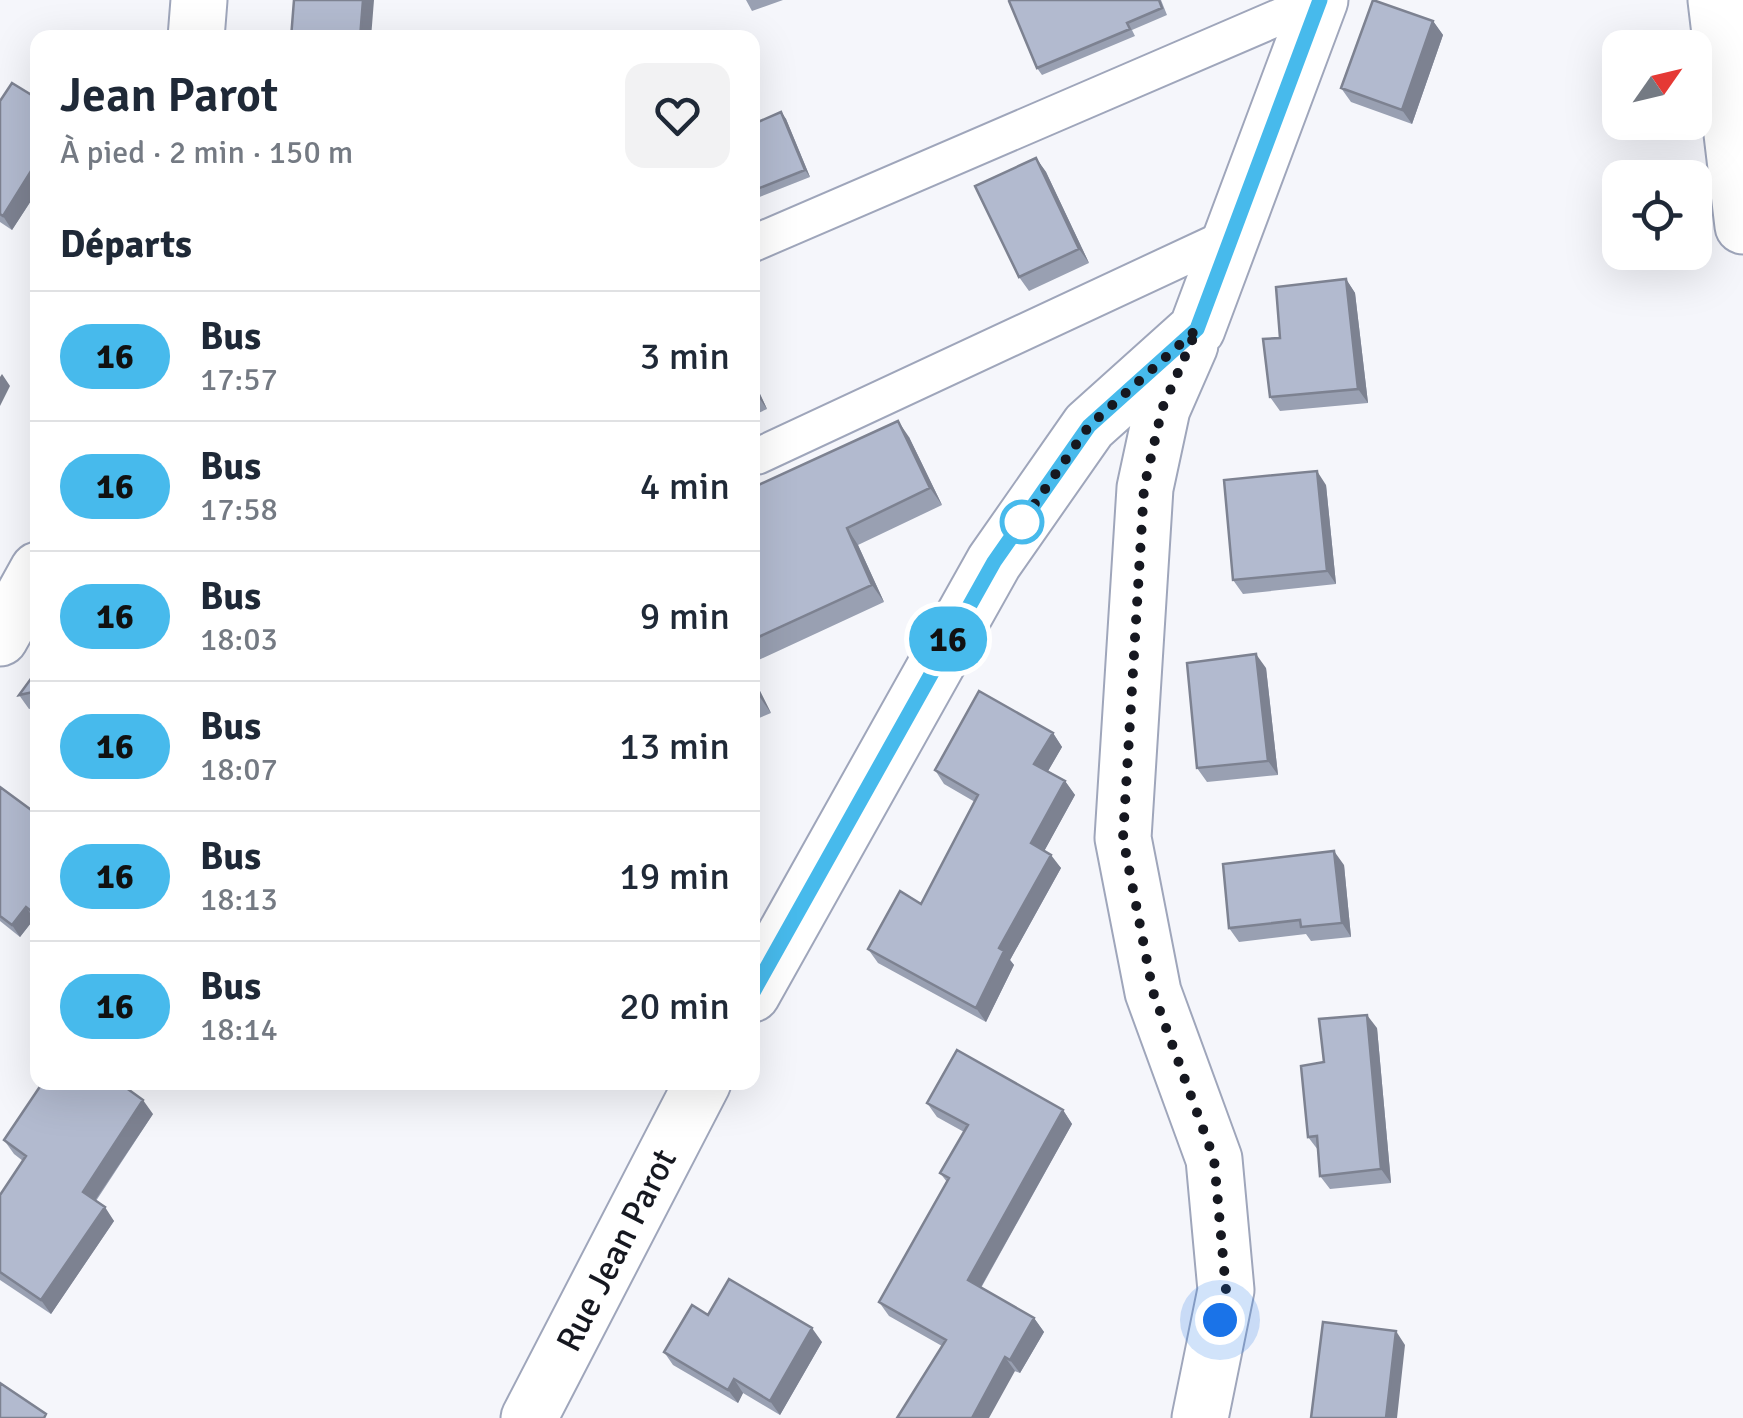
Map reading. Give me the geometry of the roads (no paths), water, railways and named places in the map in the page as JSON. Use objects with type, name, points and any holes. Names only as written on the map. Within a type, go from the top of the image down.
[{"type":"main road","points":[[197,30],[199,0]]},
{"type":"main road","points":[[1716,0],[1743,226]]},
{"type":"main road","points":[[1200,1418],[1226,1290],[1214,1159],[1153,992],[1123,838],[1144,488],[1162,409],[1232,235],[1294,12]]},
{"type":"main road","points":[[760,980],[994,562],[1089,426],[1197,329]]},
{"type":"main road","points":[[0,638],[30,584]]},
{"type":"main road","name":"Rue Jean Parot","points":[[529,1418],[700,1090]]},
{"type":"lane","points":[[760,241],[1294,12]]},
{"type":"lane","points":[[760,455],[1232,235]]}]
